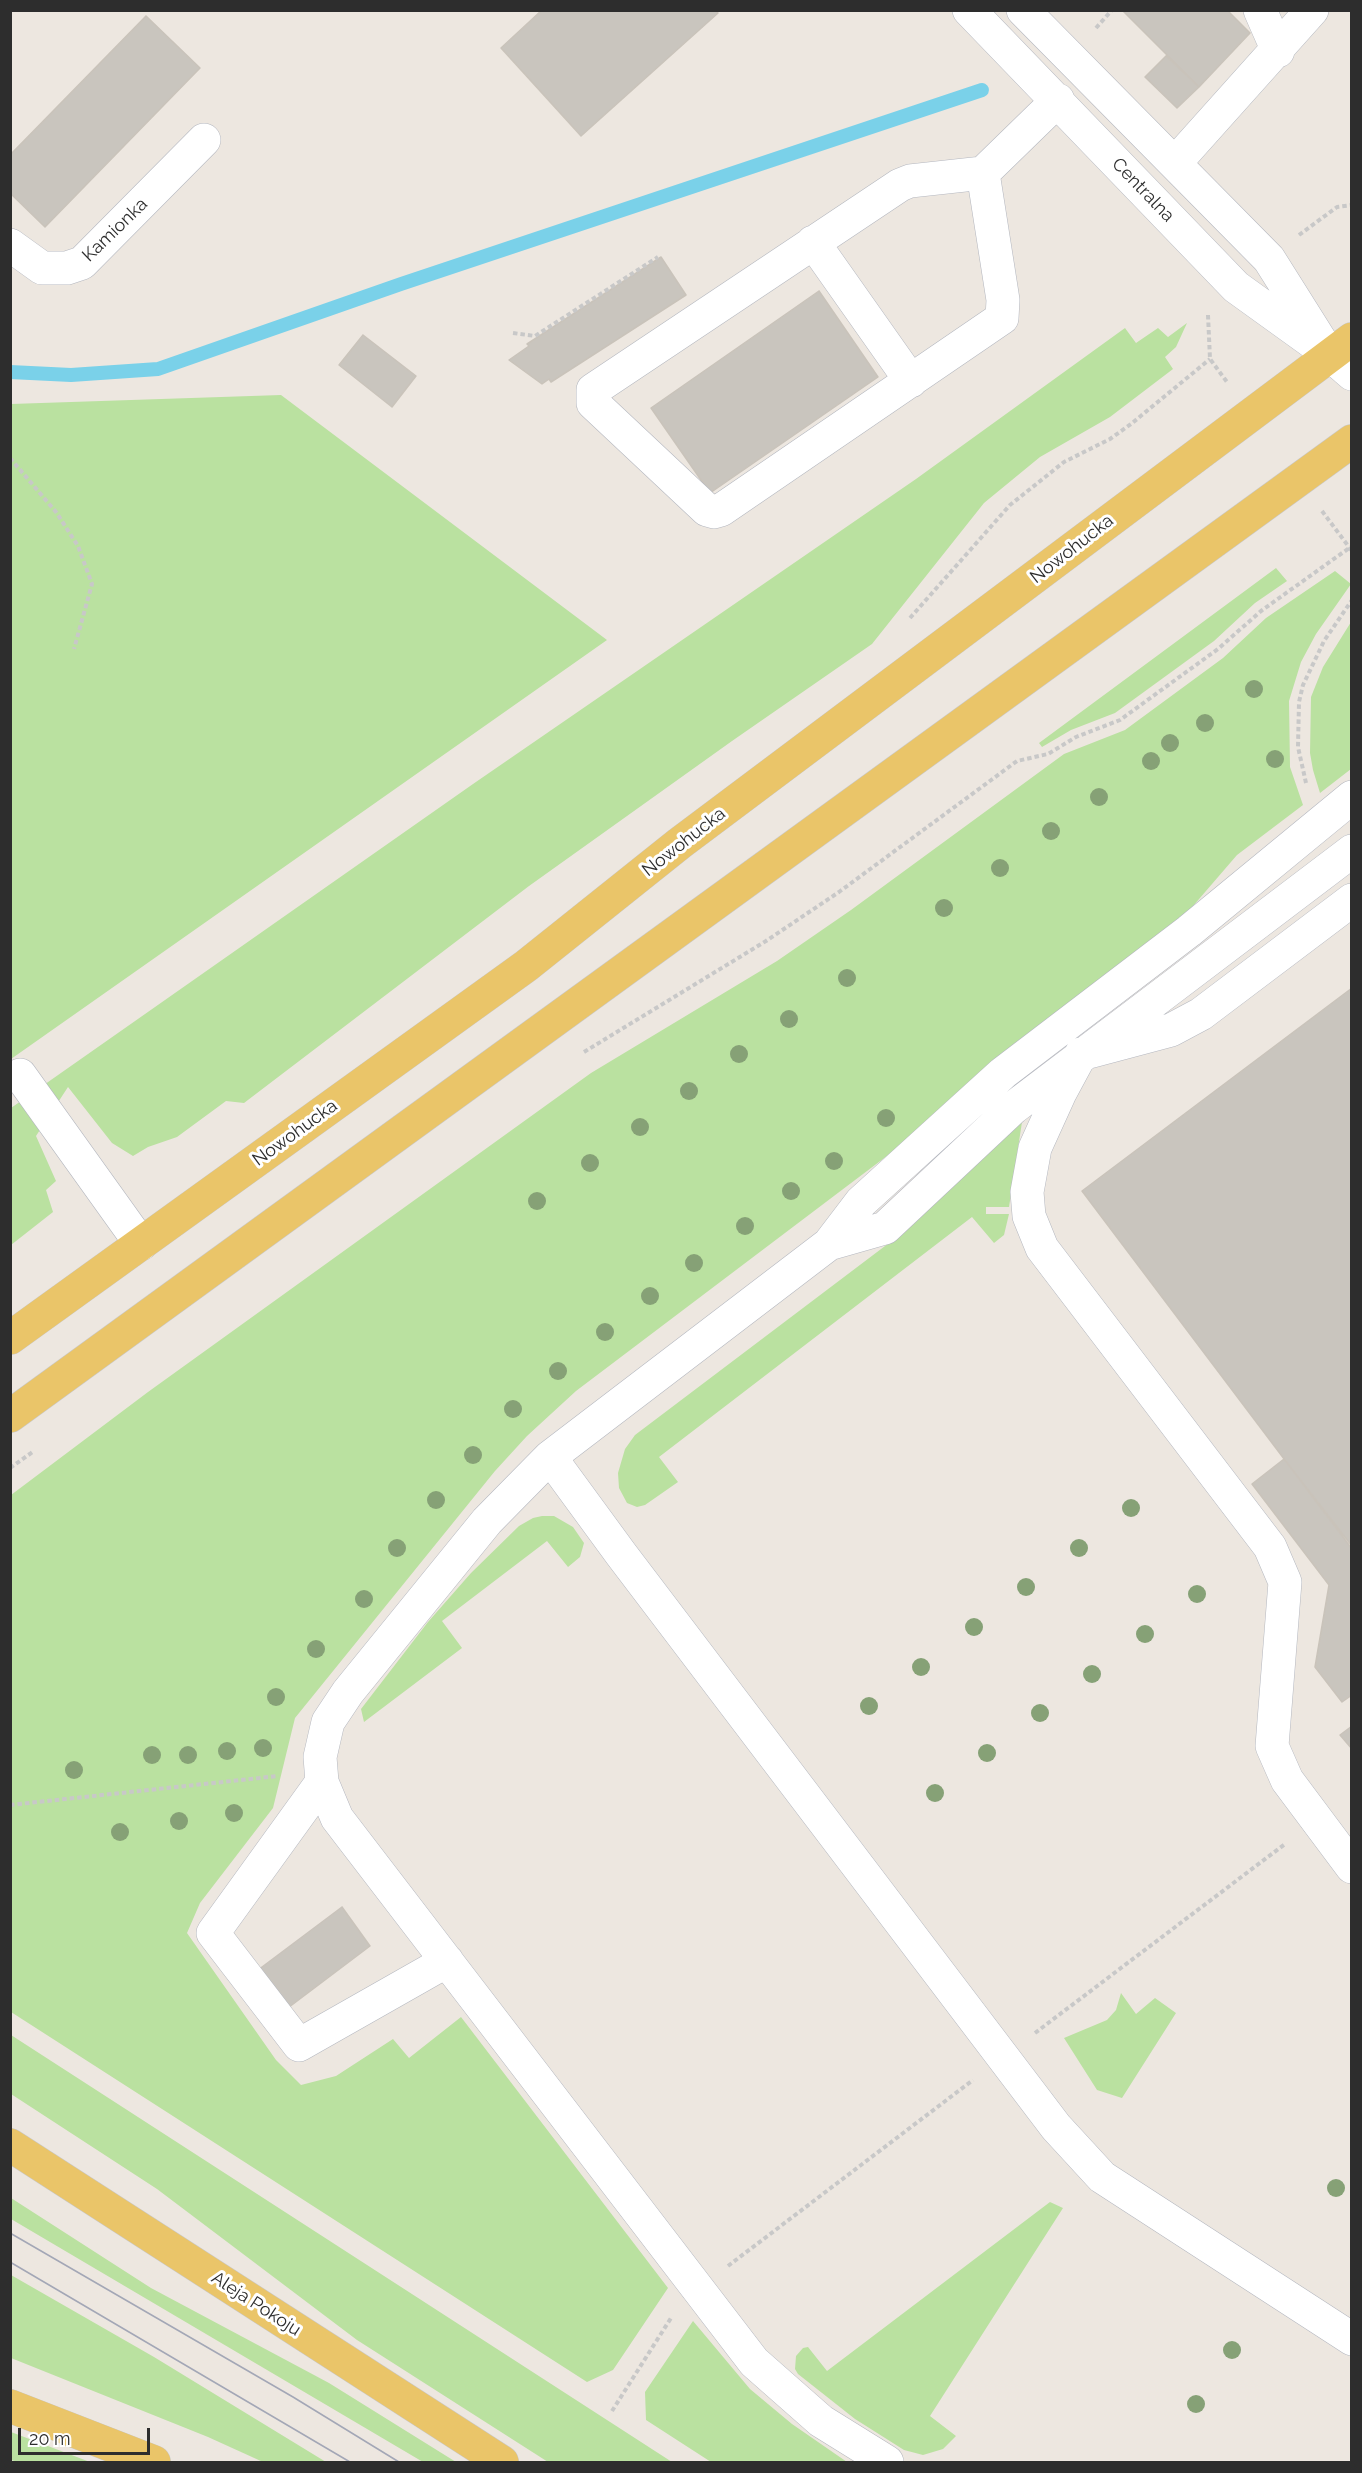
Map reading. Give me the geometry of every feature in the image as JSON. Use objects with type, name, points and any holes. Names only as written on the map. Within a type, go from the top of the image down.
[{"type":"main road","name":"Nowohucka","points":[[10,1338],[526,966],[681,843],[981,620],[1344,356]]},
{"type":"main road","points":[[10,1416],[1352,441]]},
{"type":"main road","name":"Aleja Pokoju","points":[[10,2145],[502,2463]]},
{"type":"main road","points":[[10,2406],[154,2463]]},
{"type":"street","name":"Centralna","points":[[969,10],[1236,287],[1344,356]]},
{"type":"street","points":[[1023,10],[1269,259],[1344,356]]},
{"type":"street","points":[[1260,10],[1278,51]]},
{"type":"street","points":[[1175,163],[1278,51],[1312,10]]},
{"type":"street","points":[[982,173],[1003,300],[1002,318],[714,512],[707,510],[593,402],[593,390],[905,182],[982,173],[1058,100]]},
{"type":"street","name":"Kamionka","points":[[10,245],[42,268],[67,268],[82,263],[204,140]]},
{"type":"street","points":[[813,242],[911,381]]},
{"type":"street","points":[[887,2463],[821,2421],[754,2362],[696,2290],[336,1818],[322,1782],[320,1757],[328,1722],[348,1692],[486,1521],[550,1457],[829,1244],[861,1202],[1003,1073],[1189,931],[1352,797]]},
{"type":"street","points":[[829,1244],[885,1228],[1013,1108],[1352,851]]},
{"type":"street","points":[[1352,900],[1201,1014],[1171,1030],[1082,1054],[1060,1093],[1035,1148],[1027,1192],[1029,1216],[1042,1248],[1270,1547],[1285,1582],[1272,1746],[1287,1780],[1352,1867]]},
{"type":"street","points":[[20,1075],[141,1244]]},
{"type":"street","points":[[550,1457],[621,1554],[1056,2127],[1102,2177],[1352,2339]]},
{"type":"street","points":[[322,1782],[213,1933],[299,2045],[447,1961]]},
{"type":"path","points":[[1088,37],[1112,10]]},
{"type":"path","points":[[1290,242],[1337,207],[1352,205]]},
{"type":"path","points":[[513,333],[535,336],[658,257]]},
{"type":"path","points":[[1208,312],[1210,359],[1223,377]]},
{"type":"path","points":[[904,625],[1011,505],[1065,462],[1110,439],[1131,424],[1210,359]]},
{"type":"path","points":[[10,458],[56,512],[78,546],[92,584],[74,649]]},
{"type":"path","points":[[577,1056],[766,941],[838,892],[1017,760],[1048,754],[1076,737],[1120,720],[1218,650],[1261,611],[1351,548],[1325,515]]},
{"type":"path","points":[[1308,789],[1302,772],[1298,747],[1298,724],[1303,685],[1324,641],[1352,600]]},
{"type":"path","points":[[10,1468],[38,1448]]},
{"type":"path","points":[[10,1804],[287,1775],[322,1782]]},
{"type":"path","points":[[1032,2035],[1290,1840]]},
{"type":"path","points":[[723,2271],[976,2077]]},
{"type":"path","points":[[612,2411],[674,2313]]},
{"type":"green space","points":[[1187,323],[1176,347],[1165,357],[1173,369],[1110,417],[1040,457],[984,503],[872,644],[529,886],[244,1103],[226,1101],[177,1137],[148,1147],[133,1156],[112,1143],[68,1087],[36,1136],[56,1181],[46,1190],[53,1212],[11,1245],[11,1108],[473,784],[916,479],[1125,328],[1136,343],[1158,328],[1168,337]]},
{"type":"green space","points":[[281,395],[607,640],[11,1059],[11,404]]},
{"type":"green space","points":[[1276,568],[1287,581],[1255,603],[1214,641],[1115,713],[1071,730],[1042,747],[1039,743]]},
{"type":"green space","points":[[1335,571],[1351,584],[1316,634],[1301,662],[1289,701],[1290,767],[1303,805],[1237,855],[1187,913],[949,1109],[576,1391],[527,1436],[495,1471],[295,1718],[273,1808],[200,1903],[187,1933],[276,2060],[301,2085],[336,2076],[393,2039],[409,2058],[461,2017],[668,2288],[613,2370],[587,2382],[11,2012],[11,1495],[148,1392],[591,1073],[777,961],[851,910],[1064,754],[1125,730],[1223,658],[1266,618]]},
{"type":"green space","points":[[1351,622],[1351,769],[1320,793],[1310,753],[1311,697],[1323,667]]},
{"type":"green space","points":[[1022,1122],[1009,1207],[986,1207],[986,1214],[1009,1214],[1004,1235],[994,1243],[972,1217],[659,1457],[678,1482],[645,1505],[637,1507],[627,1503],[619,1488],[618,1473],[625,1449],[635,1435],[889,1243]]},
{"type":"green space","points":[[542,1516],[554,1516],[573,1527],[584,1543],[580,1557],[568,1567],[547,1541],[442,1621],[462,1648],[364,1722],[361,1709],[428,1622],[471,1573],[519,1526]]},
{"type":"green space","points":[[1121,1993],[1136,2014],[1155,1998],[1176,2013],[1122,2098],[1097,2090],[1064,2038],[1107,2020],[1116,2010]]},
{"type":"green space","points":[[10,2035],[672,2462],[548,2462],[357,2340],[157,2189],[11,2094]]},
{"type":"green space","points":[[11,2198],[151,2288],[329,2383],[456,2462],[423,2462],[11,2219]]},
{"type":"green space","points":[[1050,2202],[1063,2208],[930,2416],[956,2436],[943,2449],[923,2455],[904,2450],[855,2419],[798,2374],[795,2369],[796,2356],[803,2348],[808,2347],[827,2371]]},
{"type":"green space","points":[[11,2275],[154,2357],[326,2462],[263,2462],[208,2437],[11,2358]]},
{"type":"green space","points":[[693,2321],[750,2389],[792,2424],[847,2462],[711,2462],[646,2420],[645,2392]]},
{"type":"green space","points":[[11,2432],[90,2462],[18,2462],[11,2460]]},
{"type":"building","points":[[542,10],[715,10],[718,13],[581,136],[501,48]]},
{"type":"building","points":[[1122,10],[1227,10],[1250,33],[1199,87]]},
{"type":"building","points":[[146,16],[200,68],[45,227],[10,193],[10,155]]},
{"type":"building","points":[[1166,56],[1199,87],[1177,108],[1145,77]]},
{"type":"building","points":[[661,257],[686,295],[551,382],[549,379],[542,384],[509,360],[529,346],[527,344]]},
{"type":"building","points":[[819,291],[878,377],[710,493],[651,408]]},
{"type":"building","points":[[363,335],[416,376],[392,407],[339,365]]},
{"type":"building","points":[[1352,988],[1352,1549],[1082,1191]]},
{"type":"building","points":[[1284,1459],[1352,1546],[1352,1695],[1342,1702],[1315,1667],[1329,1585],[1252,1484]]},
{"type":"building","points":[[1352,1726],[1352,1749],[1340,1735]]},
{"type":"building","points":[[342,1907],[370,1946],[268,2023],[238,1985]]},
{"type":"waterway","points":[[10,372],[71,375],[158,369],[401,284],[982,90]]},
{"type":"tram line","points":[[10,2233],[293,2397],[399,2462]]},
{"type":"tram line","points":[[10,2262],[350,2462]]}]
